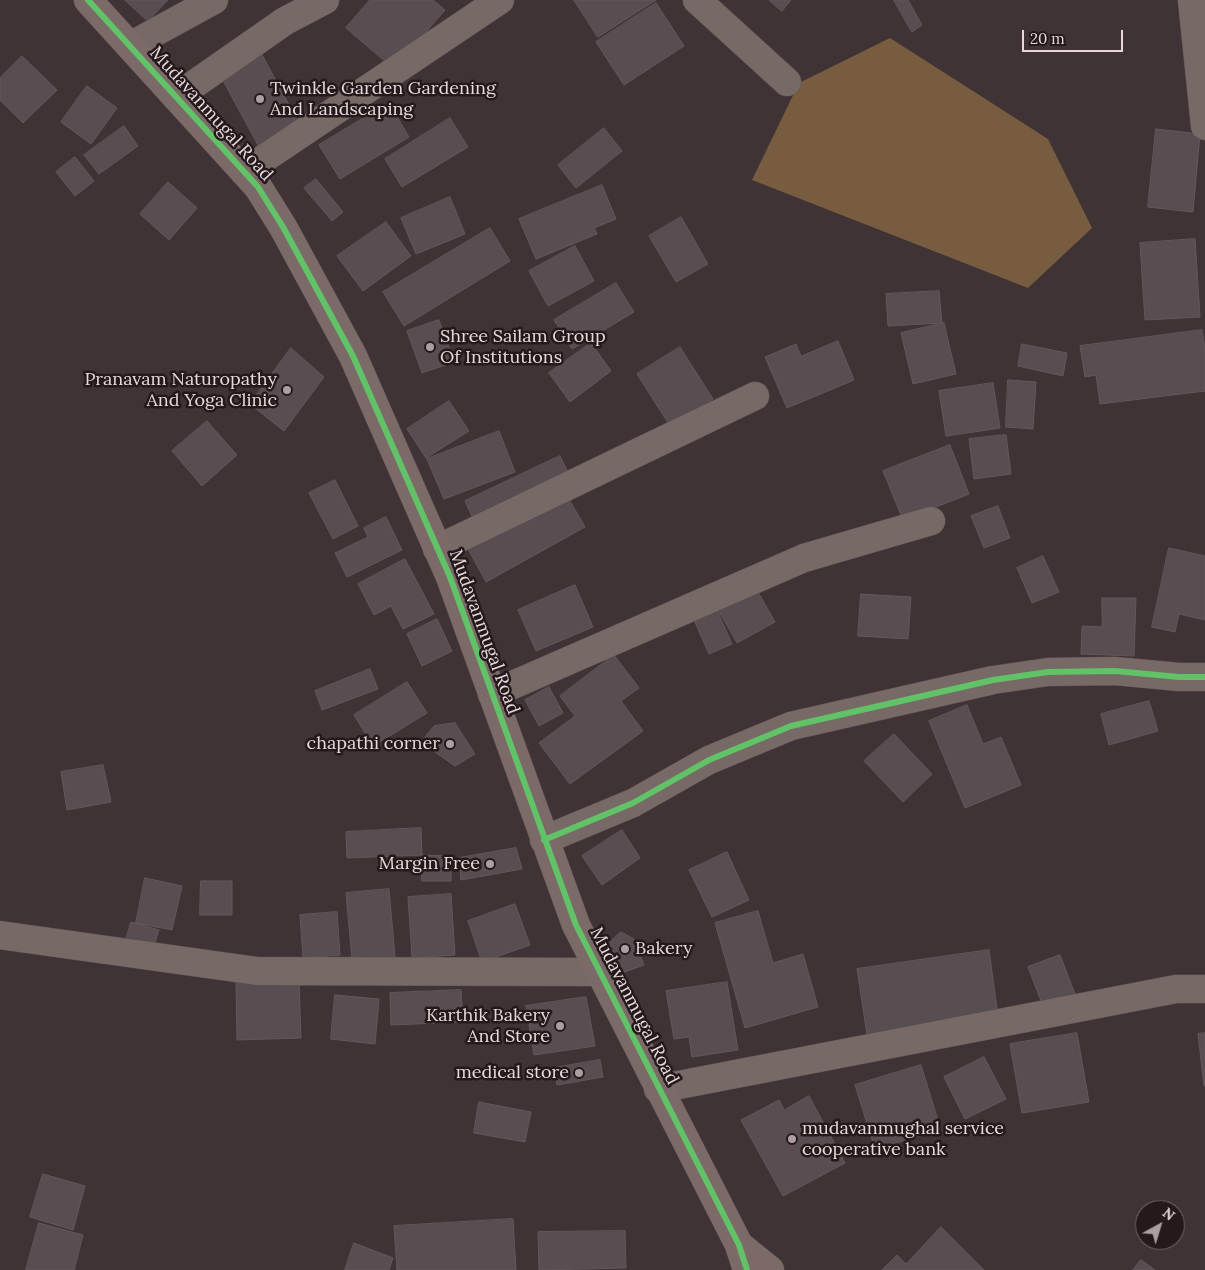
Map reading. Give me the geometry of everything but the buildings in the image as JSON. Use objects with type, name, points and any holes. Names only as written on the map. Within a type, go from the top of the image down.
[{"type":"street","name":"Mudavanmugal Road","points":[[88,0],[258,187],[283,227],[352,356],[450,577],[576,925],[743,1258]]},
{"type":"street","points":[[130,46],[214,0]]},
{"type":"street","points":[[176,97],[285,22],[326,0]]},
{"type":"street","points":[[244,172],[500,0]]},
{"type":"street","points":[[697,0],[787,82]]},
{"type":"street","points":[[1192,0],[1205,126]]},
{"type":"street","points":[[437,549],[755,396]]},
{"type":"street","points":[[492,694],[804,558],[931,521]]},
{"type":"street","points":[[544,840],[633,803],[709,760],[791,726],[993,680],[1048,672],[1115,671],[1179,677],[1205,677]]},
{"type":"street","points":[[0,935],[257,971],[600,972]]},
{"type":"street","points":[[658,1089],[1176,988],[1205,989]]},
{"type":"street","points":[[743,1258],[770,1270]]},
{"type":"shaded area","points":[[890,38],[1048,139],[1092,228],[1028,288],[752,180],[799,83]]},
{"type":"cycle path","points":[[88,0],[258,187],[283,227],[353,356],[450,577],[576,925],[739,1245],[747,1270]]},
{"type":"cycle path","points":[[544,840],[633,803],[709,760],[791,726],[993,680],[1048,672],[1115,671],[1179,677],[1205,677]]},
{"type":"place","name":"Twinkle Garden Gardening And Landscaping","points":[[260,99]]},
{"type":"place","name":"Shree Sailam Group Of Institutions","points":[[430,347]]},
{"type":"place","name":"Pranavam Naturopathy And Yoga Clinic","points":[[287,390]]},
{"type":"place","name":"chapathi corner","points":[[450,744]]},
{"type":"place","name":"Margin Free","points":[[490,864]]},
{"type":"place","name":"Bakery","points":[[625,949]]},
{"type":"place","name":"Karthik Bakery And Store","points":[[560,1026]]},
{"type":"place","name":"medical store","points":[[579,1073]]},
{"type":"place","name":"mudavanmughal service cooperative bank","points":[[792,1139]]}]
